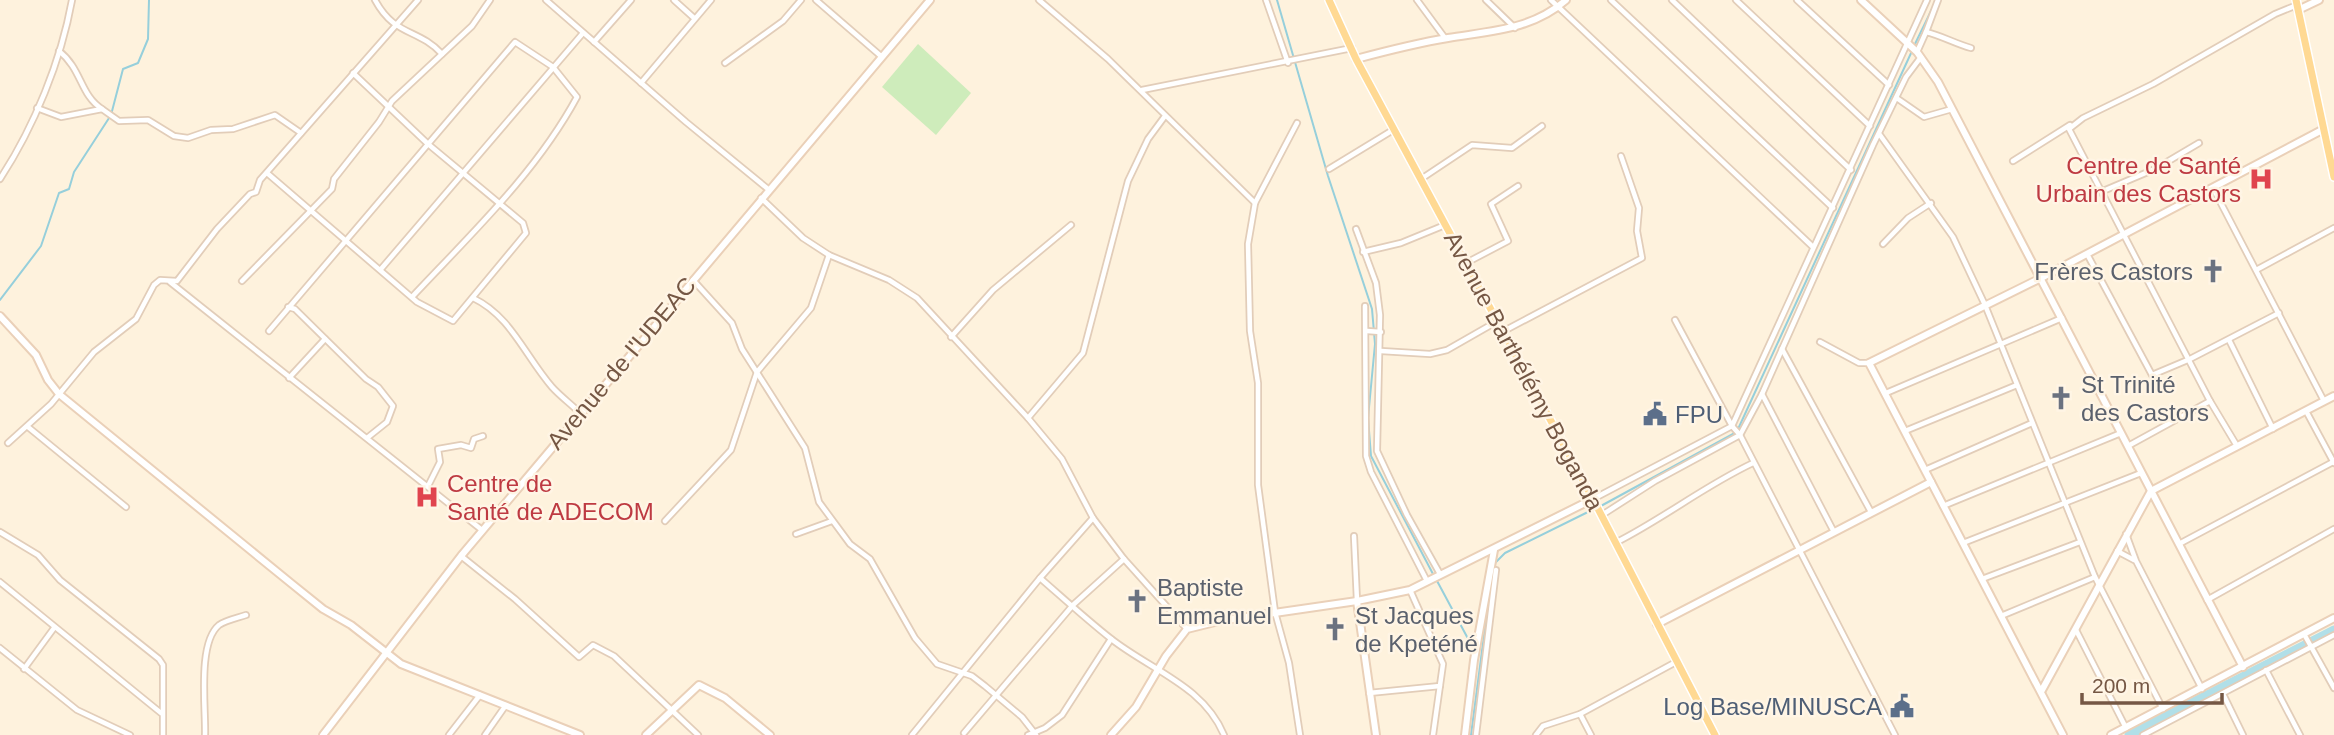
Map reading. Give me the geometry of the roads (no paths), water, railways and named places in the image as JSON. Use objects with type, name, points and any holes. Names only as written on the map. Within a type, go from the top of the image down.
[{"type":"main road","name":"Avenue Barthélémy Boganda","points":[[1329,0],[1329,5],[1336,3],[1356,59],[1595,501],[1715,735]]},
{"type":"main road","points":[[2297,5],[2334,177]]},
{"type":"street","points":[[0,179],[37,108],[59,51],[72,0]]},
{"type":"street","points":[[375,0],[393,25],[426,40],[442,54]]},
{"type":"street","points":[[8,443],[59,394],[94,352],[136,319],[154,285],[160,281],[177,281],[217,229],[250,194],[256,192],[267,173],[301,132],[393,25],[418,0]]},
{"type":"street","points":[[242,281],[313,210],[388,107],[472,26],[490,0]]},
{"type":"street","points":[[594,42],[631,0]]},
{"type":"street","points":[[674,0],[695,18]]},
{"type":"street","points":[[641,83],[710,0]]},
{"type":"street","points":[[725,63],[783,21],[801,0]]},
{"type":"street","points":[[816,0],[882,57]]},
{"type":"street","name":"Avenue de I'UDEAC","points":[[323,735],[482,530],[930,0]]},
{"type":"street","points":[[1039,0],[1141,90],[1255,203]]},
{"type":"street","points":[[1266,0],[1289,62]]},
{"type":"street","points":[[1418,0],[1445,38]]},
{"type":"street","points":[[1486,0],[1516,28]]},
{"type":"street","points":[[1551,0],[1813,247]]},
{"type":"street","points":[[1356,59],[1445,38],[1516,28],[1558,7],[1566,0]]},
{"type":"street","points":[[1611,0],[1833,208]]},
{"type":"street","points":[[1672,0],[1850,170]]},
{"type":"street","points":[[1736,0],[1870,126]]},
{"type":"street","points":[[1797,0],[1889,85]]},
{"type":"street","points":[[1861,0],[1919,54],[1952,109],[2243,667]]},
{"type":"street","points":[[1601,514],[1740,435],[1762,394],[1906,77],[1919,54],[1938,0]]},
{"type":"street","points":[[2013,161],[2071,125],[2153,84],[2275,14],[2319,0]]},
{"type":"street","points":[[549,1],[641,83],[768,189]]},
{"type":"street","points":[[1111,735],[1136,707],[1187,629],[1219,621],[1357,601],[1410,590],[1595,501],[1732,426],[1925,1]]},
{"type":"street","points":[[1926,32],[1971,48]]},
{"type":"street","points":[[381,269],[583,33]]},
{"type":"street","points":[[269,331],[515,42],[553,67],[578,97],[563,126],[499,204],[412,298]]},
{"type":"street","points":[[1141,90],[1352,48]]},
{"type":"street","points":[[59,51],[78,71],[89,101],[119,121],[148,120],[174,136],[188,138],[211,130],[233,129],[275,115],[301,132]]},
{"type":"street","points":[[267,173],[412,298],[450,321],[474,299],[526,233],[523,223],[428,144],[353,73]]},
{"type":"street","points":[[1898,99],[1924,117],[1952,109]]},
{"type":"street","points":[[37,108],[61,117],[102,109]]},
{"type":"street","points":[[1028,418],[1083,353],[1128,181],[1148,139],[1165,116]]},
{"type":"street","points":[[1297,123],[1255,203],[1248,244],[1250,331],[1258,383],[1258,485],[1275,612],[1289,663],[1300,735]]},
{"type":"street","points":[[2071,125],[2071,133],[2104,191],[2210,401],[2238,447]]},
{"type":"street","points":[[1421,179],[1472,145],[1512,148],[1542,127]]},
{"type":"street","points":[[1329,169],[1394,129]]},
{"type":"street","points":[[1820,342],[1859,363],[1869,363],[2041,278],[2322,130]]},
{"type":"street","points":[[1880,135],[1953,237],[1985,305],[2096,581],[2163,709]]},
{"type":"street","points":[[2104,191],[2155,169],[2199,143]]},
{"type":"street","points":[[1502,332],[1642,258],[1637,231],[1639,208],[1621,156]]},
{"type":"street","points":[[1465,263],[1508,241],[1491,204],[1518,186]]},
{"type":"street","points":[[2213,188],[2324,401]]},
{"type":"street","points":[[761,198],[803,238],[828,255],[903,287],[1028,418],[1062,459],[1093,518],[1124,559],[1187,629]]},
{"type":"street","points":[[1883,244],[1908,218],[1931,204]]},
{"type":"street","points":[[951,337],[993,290],[1071,225]]},
{"type":"street","points":[[1363,252],[1401,243],[1446,225]]},
{"type":"street","points":[[2258,270],[2334,228]]},
{"type":"street","points":[[1356,229],[1376,283],[1381,332],[1377,451],[1439,575]]},
{"type":"street","points":[[2087,253],[2148,374],[2152,375],[2190,359],[2279,313]]},
{"type":"street","points":[[665,521],[731,450],[757,372],[811,308],[828,255]]},
{"type":"street","points":[[692,279],[732,323],[741,348],[805,449],[819,502],[850,544],[870,559],[915,638],[933,660],[963,672],[996,695],[1035,733]]},
{"type":"street","points":[[169,282],[482,530]]},
{"type":"street","points":[[474,299],[508,322],[516,340],[553,388],[580,413]]},
{"type":"street","points":[[1366,306],[1366,456],[1371,472],[1429,580]]},
{"type":"street","points":[[288,307],[295,309],[378,387],[393,406],[387,422],[367,438]]},
{"type":"street","points":[[0,316],[36,355],[48,380],[59,394],[323,609],[351,625],[401,664],[506,704],[574,734]]},
{"type":"street","points":[[1886,393],[2062,318]]},
{"type":"street","points":[[1675,320],[1732,426],[1740,435],[1895,735]]},
{"type":"street","points":[[1381,351],[1430,354],[1447,350],[1496,322]]},
{"type":"street","points":[[1367,331],[1381,332]]},
{"type":"street","points":[[289,378],[325,339]]},
{"type":"street","points":[[2229,340],[2273,429]]},
{"type":"street","points":[[1782,348],[1871,512]]},
{"type":"street","points":[[1869,363],[2042,690],[2063,735]]},
{"type":"street","points":[[1904,431],[2017,385]]},
{"type":"street","points":[[1762,394],[1833,532]]},
{"type":"street","points":[[2042,690],[2075,629],[2096,581],[2151,491],[2334,396]]},
{"type":"street","points":[[2128,446],[2210,401]]},
{"type":"street","points":[[2179,544],[2333,463],[2306,411]]},
{"type":"street","points":[[1925,470],[2032,423]]},
{"type":"street","points":[[27,427],[126,507]]},
{"type":"street","points":[[1943,506],[2121,433]]},
{"type":"street","points":[[428,486],[440,462],[438,449],[461,445],[471,448],[474,439],[482,436]]},
{"type":"street","points":[[1615,543],[1664,517],[1711,483],[1753,463]]},
{"type":"street","points":[[1964,542],[2141,473]]},
{"type":"street","points":[[1657,624],[1931,482]]},
{"type":"street","points":[[912,735],[1040,578],[1093,518]]},
{"type":"street","points":[[796,534],[832,521]]},
{"type":"street","points":[[2207,600],[2334,528]]},
{"type":"street","points":[[0,532],[38,555],[60,580],[159,659],[163,665],[163,735]]},
{"type":"street","points":[[2126,533],[2136,561],[2202,689]]},
{"type":"street","points":[[1354,536],[1357,601],[1368,694],[1376,735]]},
{"type":"street","points":[[1982,580],[2080,542]]},
{"type":"street","points":[[1465,735],[1474,660],[1494,550]]},
{"type":"street","points":[[2116,551],[2136,561]]},
{"type":"street","points":[[461,556],[579,657],[596,645],[614,656],[698,735]]},
{"type":"street","points":[[964,733],[1073,605],[1124,559]]},
{"type":"street","points":[[1476,735],[1496,570]]},
{"type":"street","points":[[1040,578],[1111,639],[1208,705],[1224,735]]},
{"type":"street","points":[[2001,616],[2096,581]]},
{"type":"street","points":[[0,582],[162,714]]},
{"type":"street","points":[[1410,590],[1443,664],[1433,735]]},
{"type":"street","points":[[205,735],[206,663],[211,637],[218,626],[246,615]]},
{"type":"street","points":[[2111,735],[2334,618]]},
{"type":"street","points":[[24,669],[54,628]]},
{"type":"street","points":[[2075,629],[2126,728]]},
{"type":"street","points":[[2304,634],[2334,688]]},
{"type":"street","points":[[2143,735],[2334,635]]},
{"type":"street","points":[[1028,735],[1062,715],[1111,639]]},
{"type":"street","points":[[0,648],[77,710],[130,735]]},
{"type":"street","points":[[1536,735],[1543,726],[1580,714],[1676,662]]},
{"type":"street","points":[[2266,670],[2300,735]]},
{"type":"street","points":[[646,735],[693,688],[705,685],[770,735]]},
{"type":"street","points":[[1368,694],[1440,686]]},
{"type":"street","points":[[449,735],[480,694]]},
{"type":"street","points":[[2222,694],[2243,735]]},
{"type":"street","points":[[485,735],[506,704]]},
{"type":"street","points":[[1580,714],[1591,735]]},
{"type":"waterway","points":[[0,300],[41,246],[59,193],[69,189],[74,172],[111,115],[123,69],[138,63],[148,39],[149,0]]},
{"type":"waterway","points":[[1277,0],[1328,176],[1372,309],[1375,344],[1368,418],[1371,456],[1433,574]]},
{"type":"waterway","points":[[1914,46],[1933,7]]},
{"type":"waterway","points":[[1599,507],[1733,434],[1739,427],[1912,51]]},
{"type":"waterway","points":[[1495,563],[1505,553],[1594,509]]},
{"type":"waterway","points":[[1436,579],[1473,648]]},
{"type":"waterway","points":[[1471,735],[1491,582]]},
{"type":"waterway","points":[[2129,735],[2334,630]]},
{"type":"place","name":"Centre de Santé Urbain des Castors","points":[[2261,179]]},
{"type":"place","name":"Frères Castors","points":[[2213,271]]},
{"type":"place","name":"St Trinité des Castors","points":[[2061,398]]},
{"type":"place","name":"FPU","points":[[1655,414]]},
{"type":"place","name":"Centre de Santé de ADECOM","points":[[427,497]]},
{"type":"place","name":"Baptiste Emmanuel","points":[[1137,601]]},
{"type":"place","name":"St Jacques de Kpeténé","points":[[1335,629]]},
{"type":"place","name":"Log Base/MINUSCA","points":[[1902,706]]}]
